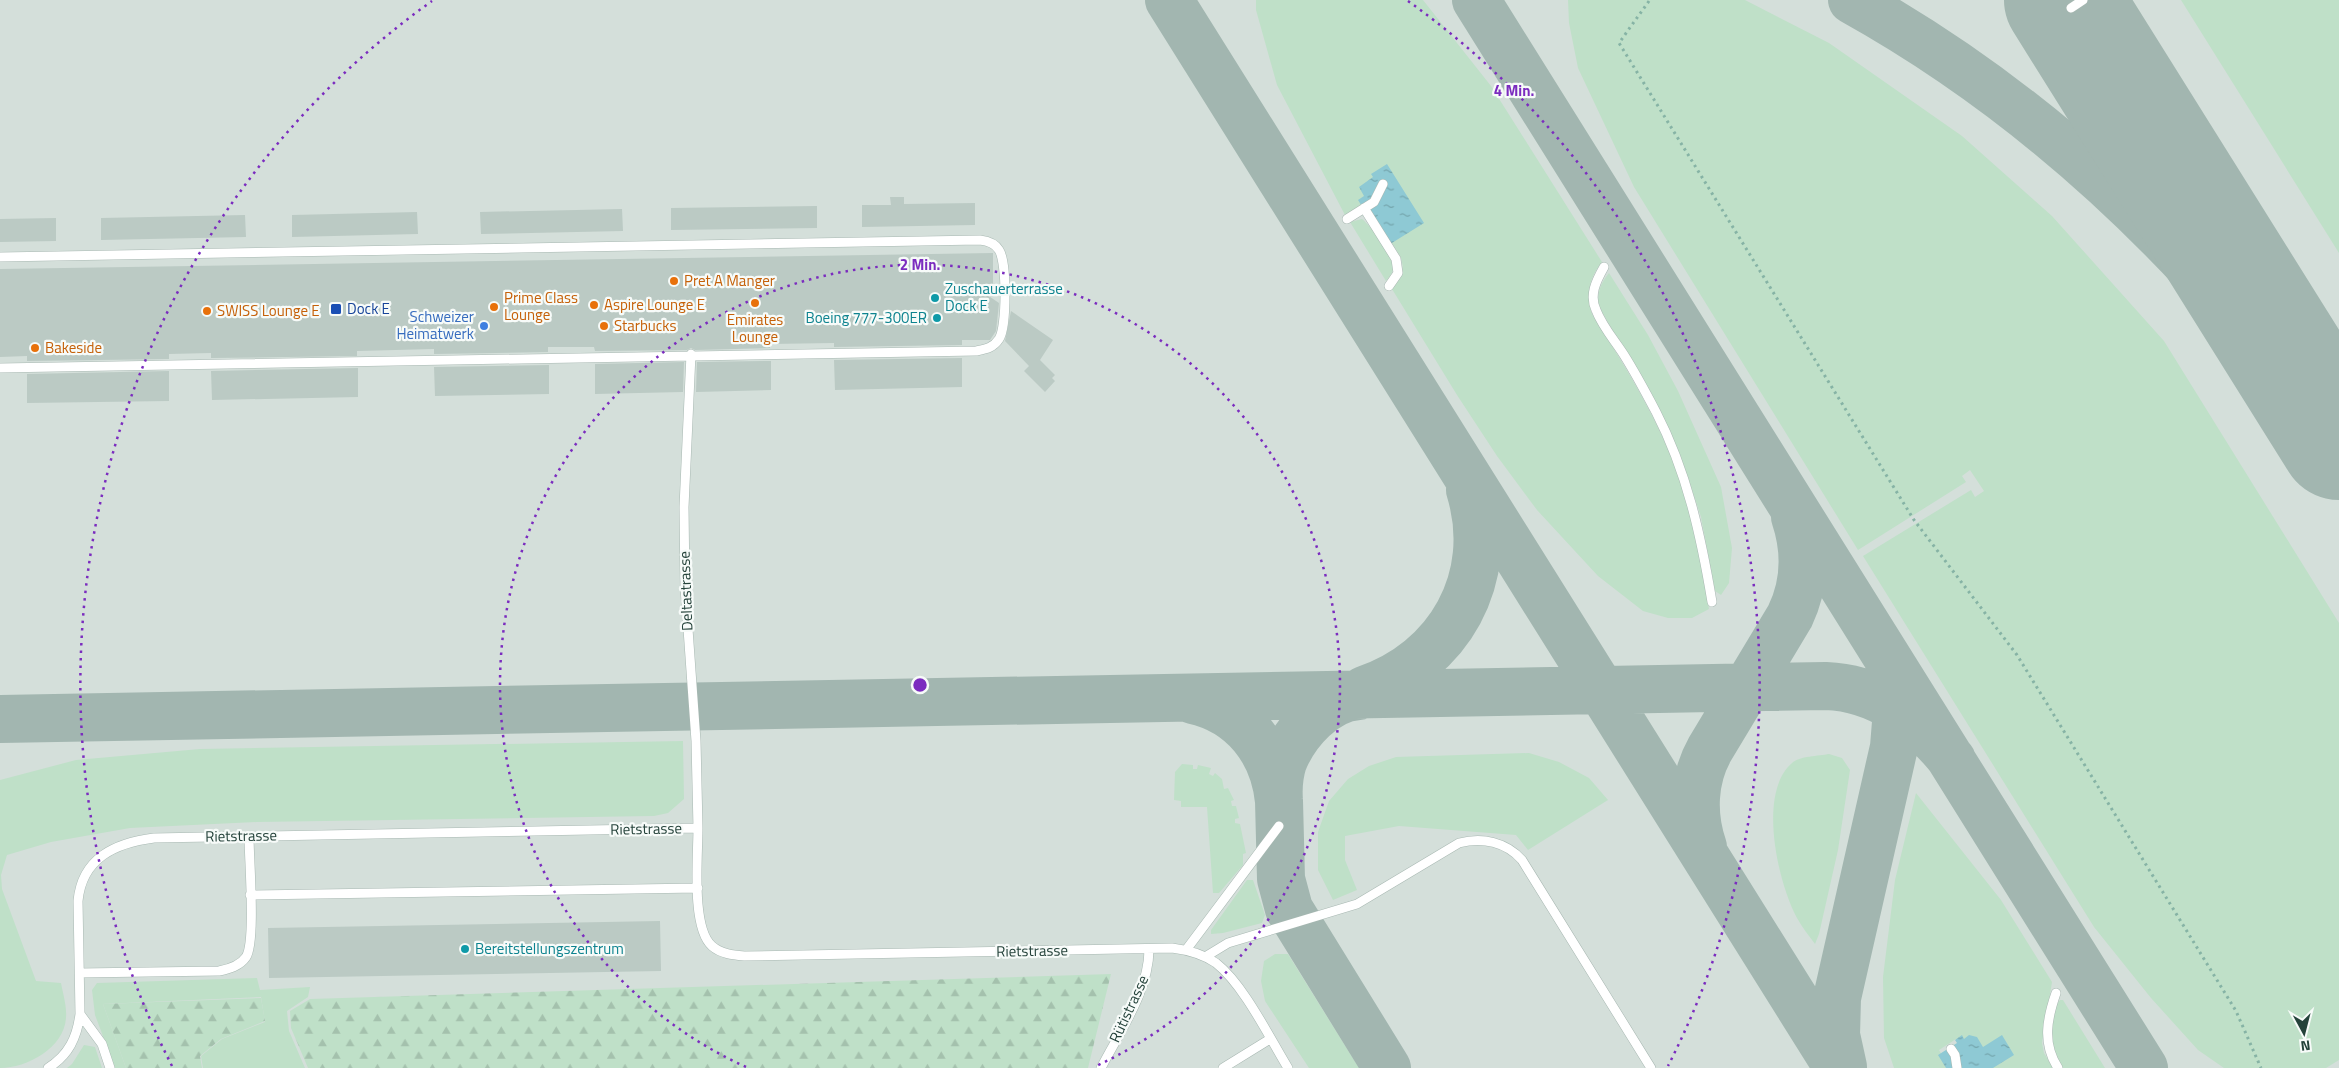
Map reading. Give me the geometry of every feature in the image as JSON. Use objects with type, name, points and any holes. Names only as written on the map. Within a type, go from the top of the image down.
[{"type":"lane","points":[[2071,8],[2083,0]]},
{"type":"lane","points":[[1347,219],[1374,202],[1383,184]]},
{"type":"lane","points":[[1364,208],[1396,259],[1398,273],[1389,286]]},
{"type":"lane","points":[[0,257],[973,239],[988,241],[999,250],[1002,257],[1004,323],[1000,338],[991,348],[967,351],[692,354],[0,368]]},
{"type":"lane","points":[[1604,267],[1593,290],[1596,311],[1625,357],[1657,414],[1678,460],[1692,501],[1712,602]]},
{"type":"lane","name":"Deltastrasse","points":[[692,354],[684,507],[685,587],[696,740],[698,828]]},
{"type":"lane","points":[[1186,950],[1279,826]]},
{"type":"lane","name":"Rietstrasse","points":[[48,1068],[69,1049],[78,1028],[80,973],[78,901],[81,883],[85,873],[102,856],[124,844],[154,838],[698,828],[699,916],[706,939],[720,952],[732,955],[1186,950],[1205,957],[1224,970],[1234,982],[1288,1068]]},
{"type":"lane","points":[[80,973],[219,971],[236,966],[246,958],[251,941],[249,836]]},
{"type":"lane","points":[[1205,957],[1228,943],[1357,904],[1459,843],[1476,840],[1500,844],[1515,852],[1522,860],[1650,1068]]},
{"type":"lane","points":[[250,895],[698,888]]},
{"type":"lane","name":"Rütistrasse","points":[[1101,1068],[1133,1007],[1146,977],[1149,949]]},
{"type":"lane","points":[[2056,993],[2048,1029],[2048,1046],[2058,1068]]},
{"type":"lane","points":[[80,1014],[102,1044],[110,1068]]},
{"type":"lane","points":[[1223,1068],[1270,1039]]},
{"type":"lane","points":[[1952,1049],[1957,1068]]},
{"type":"path","points":[[1649,1],[1619,43],[1914,520],[2017,655],[2236,1011],[2261,1068]]},
{"type":"shaded area","points":[[0,0],[2339,0],[2339,1068],[0,1068]]},
{"type":"green space","points":[[1256,0],[1423,0],[1491,86],[1602,262],[1594,274],[1590,286],[1589,300],[1592,314],[1646,404],[1679,476],[1691,514],[1709,609],[1692,618],[1668,618],[1643,611],[1598,576],[1537,510],[1497,456],[1392,289],[1402,274],[1402,261],[1366,202],[1345,215],[1277,85],[1256,10]]},
{"type":"green space","points":[[1568,0],[1745,0],[1829,43],[1962,136],[2052,216],[2164,341],[2339,623],[2339,1060],[2326,1068],[2224,1068],[2198,1050],[2151,998],[2094,927],[1863,556],[1971,490],[1975,497],[1984,491],[1970,470],[1962,476],[1966,482],[1858,550],[1634,187],[1578,68],[1569,23]]},
{"type":"green space","points":[[2181,0],[2339,0],[2339,253]]},
{"type":"green space","points":[[1362,219],[1376,234],[1390,256],[1393,270],[1386,281],[1350,222]]},
{"type":"green space","points":[[1609,273],[1648,335],[1678,391],[1721,487],[1732,548],[1729,583],[1721,595],[1715,591],[1701,517],[1683,463],[1655,404],[1598,305],[1600,288]]},
{"type":"green space","points":[[683,741],[684,799],[668,813],[654,816],[257,822],[130,828],[51,842],[7,855],[1,875],[2,889],[36,981],[61,983],[66,1018],[64,1029],[59,1038],[42,1054],[21,1064],[0,1068],[0,780],[76,760],[200,749]]},
{"type":"green space","points":[[1529,753],[1559,762],[1589,778],[1608,800],[1528,850],[1516,835],[1399,826],[1345,836],[1345,860],[1357,890],[1333,900],[1318,870],[1318,832],[1329,801],[1348,779],[1369,766],[1396,757]]},
{"type":"green space","points":[[1829,754],[1842,758],[1850,770],[1838,850],[1819,934],[1815,944],[1797,918],[1783,883],[1774,839],[1773,816],[1775,795],[1781,777],[1792,763],[1804,758]]},
{"type":"green space","points":[[1182,764],[1193,765],[1193,769],[1197,769],[1198,765],[1211,768],[1209,774],[1213,776],[1215,773],[1222,779],[1224,789],[1228,788],[1234,800],[1231,801],[1232,806],[1236,806],[1239,818],[1235,819],[1235,823],[1240,824],[1246,853],[1243,854],[1243,865],[1219,893],[1213,893],[1207,807],[1181,807],[1181,801],[1174,800],[1175,772]]},
{"type":"green space","points":[[1916,793],[2001,900],[2052,982],[2042,1043],[2044,1053],[2053,1068],[1963,1068],[1963,1051],[1956,1039],[1939,1050],[1950,1068],[1894,1068],[1884,1038],[1883,977],[1895,880]]},
{"type":"green space","points":[[1247,880],[1253,880],[1265,915],[1262,923],[1223,933],[1211,934],[1211,930]]},
{"type":"green space","points":[[1275,954],[1288,954],[1359,1068],[1309,1068],[1265,1001],[1261,981],[1264,961]]},
{"type":"green space","points":[[1111,974],[1088,1068],[308,1068],[291,1028],[290,1011],[310,999]]},
{"type":"green space","points":[[257,978],[260,990],[310,987],[308,997],[287,1011],[289,1031],[305,1068],[203,1068],[201,1056],[222,1039],[265,1022],[261,997],[103,1004],[126,1068],[115,1068],[95,1015],[92,990],[97,983]]},
{"type":"green space","points":[[261,998],[265,1021],[221,1039],[200,1056],[202,1068],[126,1068],[103,1004]]},
{"type":"green space","points":[[2060,1000],[2063,1000],[2105,1068],[2063,1068],[2055,1052],[2051,1034],[2052,1016]]},
{"type":"green space","points":[[84,1045],[95,1047],[102,1068],[67,1068],[72,1064]]},
{"type":"water","points":[[1387,164],[1424,223],[1387,246],[1358,200],[1364,196],[1359,187],[1373,177],[1371,174]]},
{"type":"water","points":[[1962,1035],[1964,1039],[1969,1035],[1977,1037],[1983,1047],[2002,1035],[2014,1055],[1993,1068],[1946,1068],[1938,1055],[1957,1043],[1955,1040]]},
{"type":"building","points":[[890,197],[904,197],[904,204],[975,203],[975,225],[862,227],[862,205],[891,205]]},
{"type":"building","points":[[817,206],[817,228],[671,230],[671,208]]},
{"type":"building","points":[[622,209],[623,231],[481,234],[480,212]]},
{"type":"building","points":[[417,212],[418,234],[292,237],[292,215]]},
{"type":"building","points":[[245,215],[246,237],[101,240],[101,218]]},
{"type":"building","points":[[56,218],[56,241],[0,242],[0,219]]},
{"type":"building","name":"Dock E","points":[[993,253],[993,284],[971,284],[999,303],[996,331],[990,340],[962,340],[962,345],[834,347],[834,343],[770,344],[770,348],[595,351],[594,347],[548,347],[548,352],[434,354],[434,349],[357,351],[357,356],[211,358],[211,353],[169,354],[169,359],[27,361],[27,356],[0,357],[0,269]]},
{"type":"building","points":[[1011,311],[1053,340],[1040,360],[1055,375],[1052,378],[1055,381],[1045,392],[1024,371],[1029,366],[1005,341]]},
{"type":"building","points":[[962,358],[962,387],[835,390],[834,360]]},
{"type":"building","points":[[771,361],[771,390],[696,392],[697,362]]},
{"type":"building","points":[[684,362],[683,392],[595,394],[595,364]]},
{"type":"building","points":[[549,365],[549,394],[435,396],[434,367]]},
{"type":"building","points":[[358,368],[358,397],[212,400],[211,371]]},
{"type":"building","points":[[169,371],[169,401],[27,403],[27,374]]},
{"type":"building","name":"Bereitstellungszentrum","points":[[660,921],[661,971],[269,978],[268,928]]},
{"type":"taxiway","points":[[1169,0],[1838,1068]]},
{"type":"taxiway","points":[[1476,0],[2144,1068]]},
{"type":"taxiway","points":[[1852,0],[1924,43],[1992,91],[2058,142],[2120,198],[2179,256],[2236,318],[2289,382],[2339,449]]},
{"type":"taxiway","points":[[1364,690],[1394,677],[1420,659],[1442,638],[1459,612],[1471,585],[1477,554],[1477,523],[1470,490]]},
{"type":"taxiway","points":[[1703,847],[1697,822],[1696,797],[1697,785],[1704,761],[1790,616],[1799,592],[1802,555],[1799,529],[1795,517]]},
{"type":"taxiway","points":[[1843,1067],[1836,1035],[1837,998],[1894,747],[1897,710],[1893,682]]},
{"type":"taxiway","points":[[0,719],[1826,686],[1846,688],[1864,693],[1897,709],[1926,732],[1952,760]]},
{"type":"taxiway","points":[[1193,700],[1211,705],[1227,713],[1253,736],[1263,750],[1270,766],[1276,783],[1279,801],[1279,782],[1283,762],[1303,728],[1313,718],[1334,703],[1346,698],[1359,696]]},
{"type":"taxiway","points":[[1279,801],[1281,879],[1289,909],[1387,1068]]},
{"type":"runway","points":[[2063,0],[2339,441]]},
{"type":"place","name":"Pret A Manger","points":[[674,281]]},
{"type":"place","name":"Zuschauerterrasse Dock E","points":[[935,298]]},
{"type":"place","name":"Emirates Lounge","points":[[755,303]]},
{"type":"place","name":"Aspire Lounge E","points":[[594,305]]},
{"type":"place","name":"Prime Class Lounge","points":[[494,307]]},
{"type":"place","name":"Dock E","points":[[336,309]]},
{"type":"place","name":"SWISS Lounge E","points":[[207,311]]},
{"type":"place","name":"Boeing 777-300ER","points":[[937,318]]},
{"type":"place","name":"Schweizer Heimatwerk","points":[[484,326]]},
{"type":"place","name":"Starbucks","points":[[604,326]]},
{"type":"place","name":"Bakeside","points":[[35,348]]},
{"type":"place","name":"Bereitstellungszentrum","points":[[465,949]]}]
